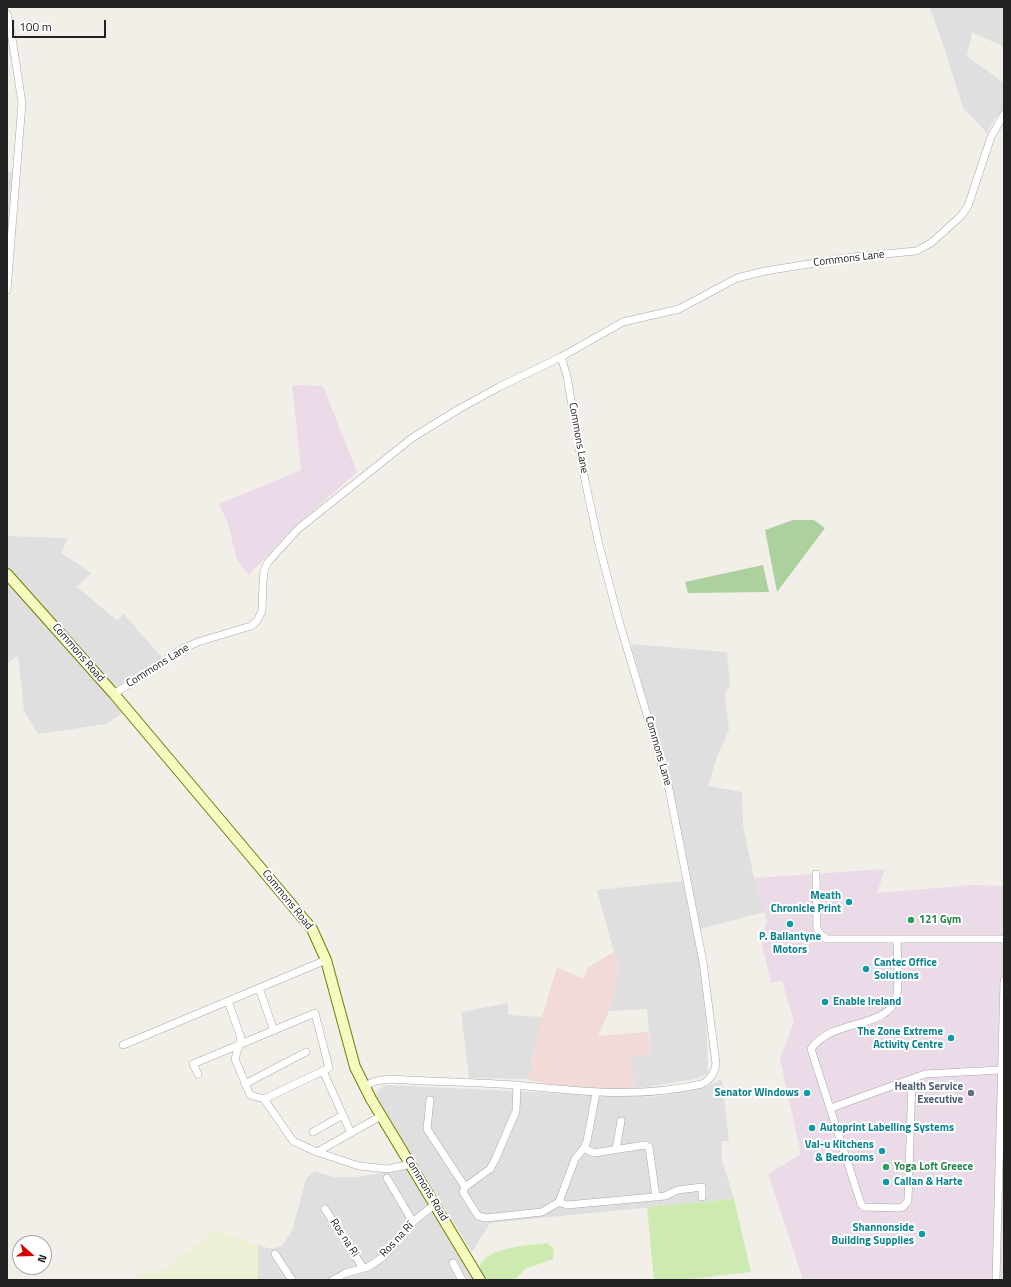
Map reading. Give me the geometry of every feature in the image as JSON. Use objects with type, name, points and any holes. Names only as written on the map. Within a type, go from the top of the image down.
[{"type":"street","points":[[7,14],[14,46],[16,76],[22,103],[7,290]]},
{"type":"street","name":"Commons Lane","points":[[114,694],[198,642],[251,626],[257,621],[262,611],[264,571],[268,562],[298,529],[401,446],[431,425],[499,387],[561,357],[623,322],[679,309],[737,278],[765,271],[923,248],[961,216],[968,206],[991,136],[1004,114]]},
{"type":"street","name":"Commons Lane","points":[[364,1086],[376,1081],[391,1079],[517,1086],[596,1094],[642,1094],[702,1084],[710,1080],[715,1073],[716,1064],[703,962],[669,790],[619,621],[600,548],[583,471],[567,376],[561,357]]},
{"type":"street","name":"Commons Road","points":[[7,574],[114,694],[312,929],[326,960],[347,1042],[355,1067],[364,1086],[480,1280]]},
{"type":"street","points":[[816,874],[817,929],[821,935],[827,939],[1004,939]]},
{"type":"street","points":[[896,940],[897,994],[896,1000],[891,1007],[879,1017],[828,1033],[816,1042],[811,1049],[861,1204],[864,1207],[903,1206],[906,1204],[908,1196],[912,1080]]},
{"type":"street","points":[[123,1046],[326,960]]},
{"type":"street","points":[[996,1280],[1004,981]]},
{"type":"street","points":[[259,988],[274,1030]]},
{"type":"street","points":[[228,1001],[241,1038],[235,1059],[250,1095],[264,1099],[293,1141],[317,1152],[359,1166],[388,1169],[411,1164]]},
{"type":"street","points":[[198,1074],[193,1064],[315,1013],[329,1068],[264,1099]]},
{"type":"street","points":[[245,1084],[306,1052]]},
{"type":"street","points":[[831,1108],[912,1080],[925,1074],[1001,1070]]},
{"type":"street","points":[[323,1071],[351,1133]]},
{"type":"street","points":[[517,1086],[516,1111],[495,1160],[490,1168],[465,1187],[463,1192],[473,1211],[478,1216],[486,1218],[542,1212],[559,1202],[575,1159],[584,1148],[596,1094]]},
{"type":"street","points":[[430,1100],[427,1129],[465,1187]]},
{"type":"street","points":[[313,1132],[343,1115]]},
{"type":"street","points":[[317,1152],[382,1116]]},
{"type":"street","points":[[616,1149],[621,1121]]},
{"type":"street","points":[[584,1148],[594,1153],[644,1145],[649,1147],[656,1197]]},
{"type":"street","points":[[387,1178],[413,1222]]},
{"type":"street","points":[[559,1202],[567,1205],[656,1197],[670,1195],[678,1190],[702,1187],[702,1197]]},
{"type":"street","name":"Ros na Rí","points":[[333,1280],[346,1273],[363,1268],[383,1257],[413,1222],[435,1204]]},
{"type":"street","name":"Ros na Ri","points":[[325,1209],[363,1268]]},
{"type":"street","points":[[275,1254],[292,1280]]},
{"type":"street","points":[[453,1263],[462,1280]]},
{"type":"shaded area","points":[[1004,7],[1004,47],[972,32],[967,56],[1004,83],[1004,109],[995,118],[987,133],[963,108],[948,60],[952,59],[948,59],[930,8]]},
{"type":"shaded area","points":[[7,172],[13,172],[7,262]]},
{"type":"shaded area","points":[[292,385],[323,386],[357,472],[288,533],[249,575],[237,560],[228,524],[219,504],[301,470]]},
{"type":"shaded area","points":[[7,536],[68,538],[61,553],[91,573],[77,587],[118,621],[123,613],[163,659],[119,687],[114,685],[7,570]]},
{"type":"shaded area","points":[[7,583],[54,633],[123,713],[106,724],[38,734],[24,711],[18,656],[7,664]]},
{"type":"shaded area","points":[[631,644],[727,652],[730,685],[725,694],[729,730],[717,757],[708,786],[742,792],[743,825],[754,878],[765,912],[699,929],[671,787]]},
{"type":"shaded area","points":[[885,869],[877,893],[972,885],[1004,886],[1004,1280],[803,1280],[768,1174],[801,1154],[780,1059],[794,1022],[782,981],[771,983],[761,940],[767,920],[754,878]]},
{"type":"shaded area","points":[[683,881],[701,968],[706,1006],[708,1074],[695,1079],[634,1089],[631,1056],[651,1054],[647,1009],[609,1011],[615,990],[618,967],[597,890]]},
{"type":"shaded area","points":[[614,952],[618,967],[615,990],[609,1011],[598,1036],[648,1032],[651,1054],[631,1056],[634,1089],[583,1088],[550,1085],[527,1079],[534,1065],[531,1064],[539,1027],[557,967],[583,979],[588,967]]},
{"type":"shaded area","points":[[508,1003],[508,1015],[542,1017],[531,1063],[534,1064],[527,1079],[469,1078],[461,1012]]},
{"type":"shaded area","points":[[722,1079],[729,1141],[722,1141],[722,1160],[734,1199],[490,1223],[472,1252],[376,1097],[377,1091],[385,1085],[643,1097],[661,1096],[705,1087]]},
{"type":"shaded area","points":[[407,1169],[473,1280],[258,1280],[258,1245],[271,1249],[282,1246],[292,1231],[306,1179],[314,1171],[334,1177],[357,1177]]},
{"type":"green space","points":[[793,520],[814,520],[825,528],[777,592],[765,530]]},
{"type":"green space","points":[[763,565],[769,592],[688,593],[685,582]]},
{"type":"green space","points":[[734,1199],[751,1272],[682,1280],[654,1280],[647,1207]]},
{"type":"green space","points":[[216,1230],[258,1245],[258,1280],[131,1280],[145,1273],[163,1270]]},
{"type":"green space","points":[[547,1243],[554,1249],[553,1259],[525,1269],[515,1280],[486,1280],[479,1268],[483,1261],[498,1251],[519,1246]]},
{"type":"place","name":"Meath Chronicle Print","points":[[849,902]]},
{"type":"place","name":"121 Gym","points":[[911,920]]},
{"type":"place","name":"P. Ballantyne Motors","points":[[790,924]]},
{"type":"place","name":"Cantec Office Solutions","points":[[866,969]]},
{"type":"place","name":"Enable Ireland","points":[[825,1002]]},
{"type":"place","name":"The Zone Extreme Activity Centre","points":[[951,1038]]},
{"type":"place","name":"Senator Windows","points":[[807,1093]]},
{"type":"place","name":"Health Service Executive","points":[[971,1093]]},
{"type":"place","name":"Autoprint Labelling Systems","points":[[812,1128]]},
{"type":"place","name":"Val-u Kitchens & Bedrooms","points":[[882,1151]]},
{"type":"place","name":"Yoga Loft Greece","points":[[886,1167]]},
{"type":"place","name":"Callan & Harte","points":[[886,1182]]},
{"type":"place","name":"Shannonside Building Supplies","points":[[922,1234]]}]
